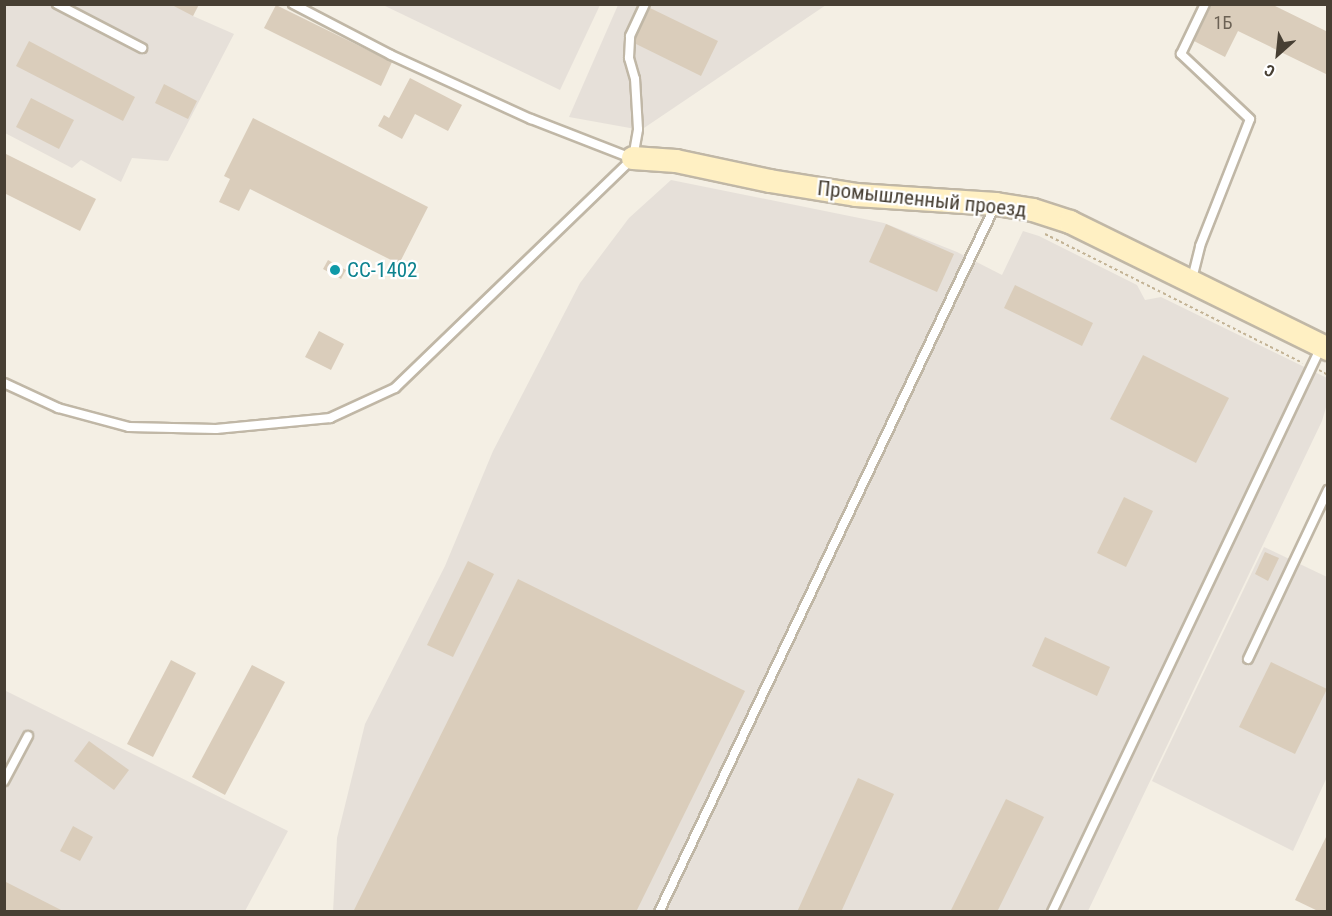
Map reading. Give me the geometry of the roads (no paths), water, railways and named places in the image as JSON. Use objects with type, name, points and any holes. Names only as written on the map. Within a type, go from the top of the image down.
[{"type":"street","name":"Промышленный проезд","points":[[633,158],[676,161],[770,181],[856,195],[996,204],[1033,210],[1070,222],[1192,280],[1324,347]]},
{"type":"lane","points":[[57,4],[142,48]]},
{"type":"lane","points":[[293,4],[391,55],[520,115],[633,158]]},
{"type":"lane","points":[[4,383],[58,408],[129,427],[216,429],[330,418],[395,388],[633,158],[638,129],[635,79],[629,58],[630,36],[645,4]]},
{"type":"lane","points":[[1192,280],[1200,246],[1251,119],[1181,54],[1205,4]]},
{"type":"lane","points":[[659,912],[996,204]]},
{"type":"lane","points":[[1052,912],[1312,367],[1324,347]]},
{"type":"lane","points":[[1248,659],[1328,490]]},
{"type":"lane","points":[[4,781],[28,736]]},
{"type":"place","name":"СС-1402","points":[[335,270]]}]
